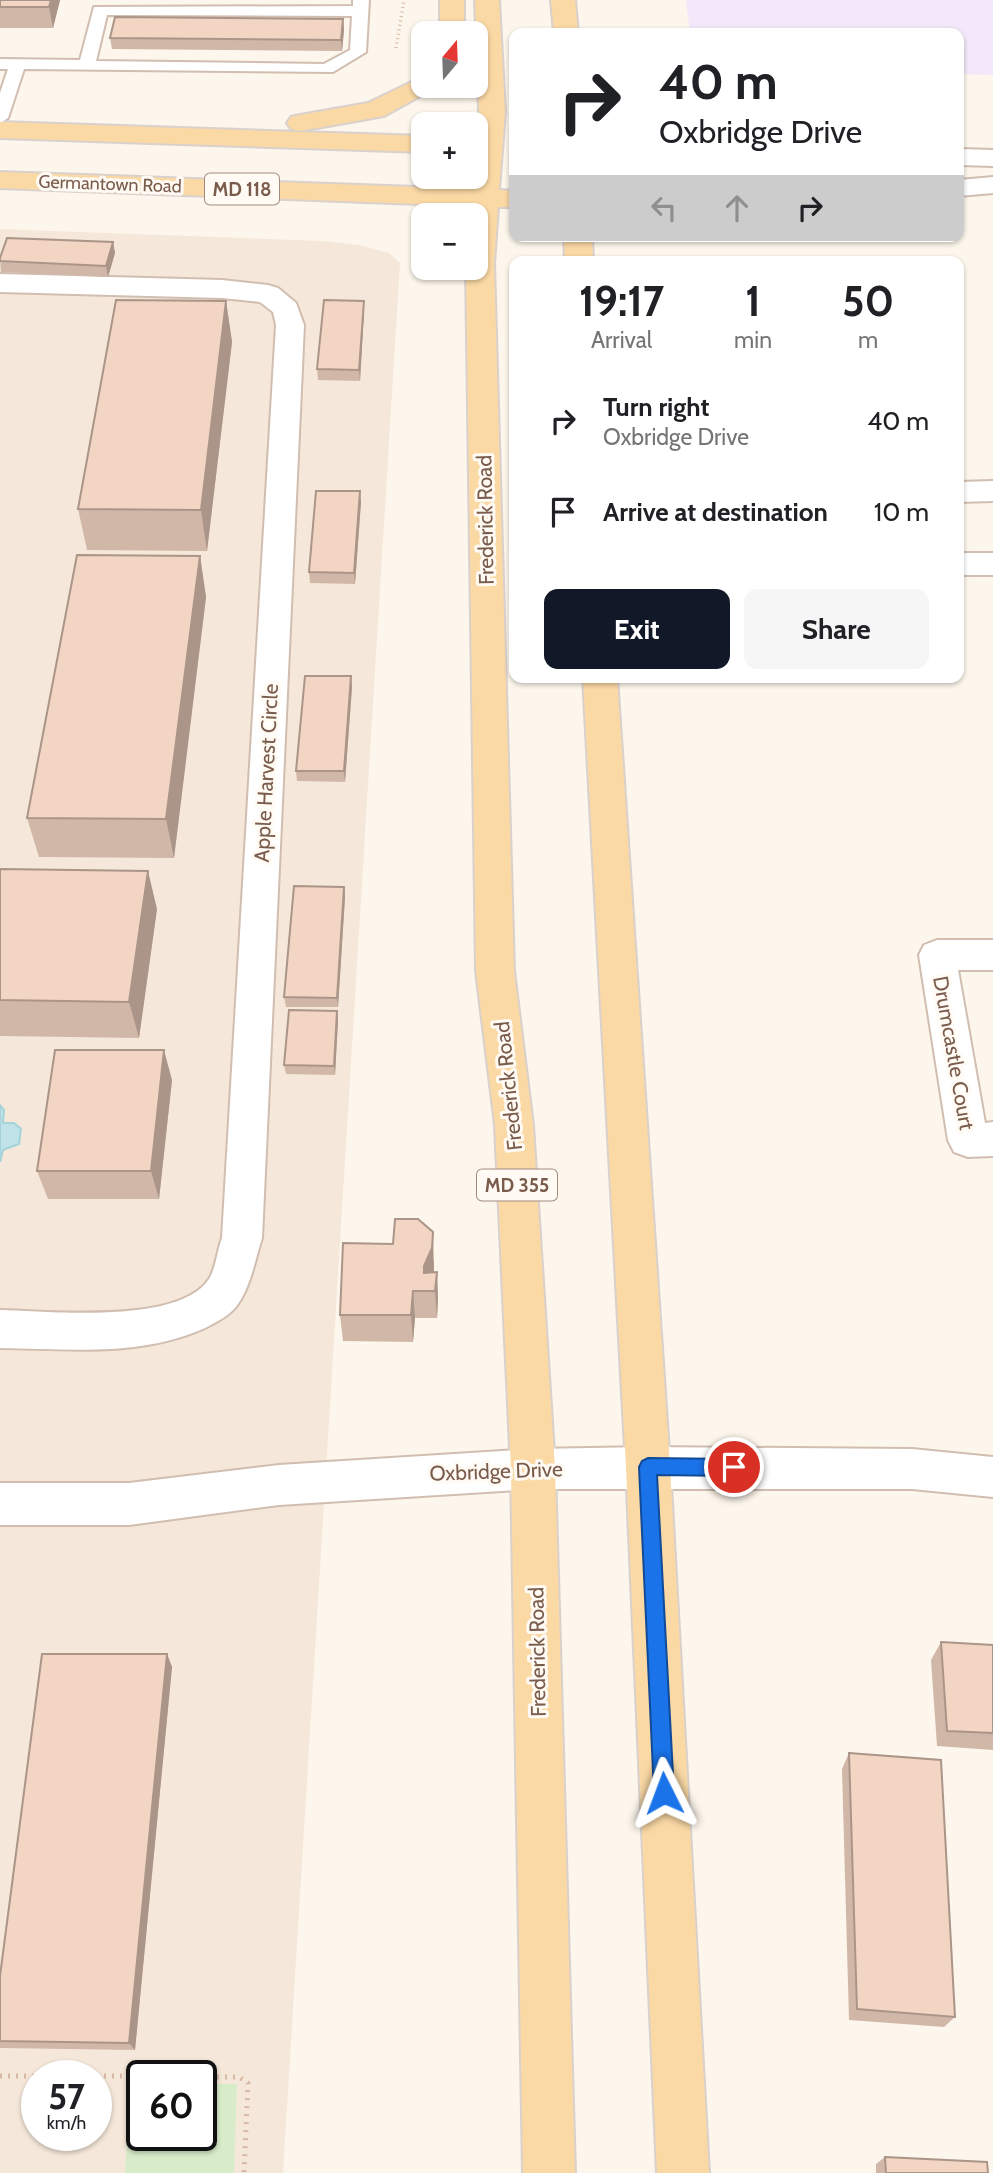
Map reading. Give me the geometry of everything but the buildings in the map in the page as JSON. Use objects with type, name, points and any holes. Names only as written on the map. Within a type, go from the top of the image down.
[{"type":"main road","points":[[452,0],[452,21]]},
{"type":"main road","name":"Frederick Road","points":[[487,0],[493,147],[499,198],[480,277],[495,971],[514,1125],[533,1469],[549,2173]]},
{"type":"main road","points":[[563,0],[566,28]]},
{"type":"main road","points":[[203,137],[375,110],[411,91]]},
{"type":"main road","points":[[0,130],[411,144]]},
{"type":"main road","name":"Germantown Road","points":[[0,180],[499,198]]},
{"type":"main road","points":[[600,683],[648,1467],[683,2173]]},
{"type":"street","points":[[964,157],[993,158]]},
{"type":"street","points":[[964,188],[993,186]]},
{"type":"street","name":"Apple Harvest Circle","points":[[0,282],[222,289],[268,295],[286,309],[290,325],[242,1238],[224,1293],[188,1318],[134,1330],[0,1329]]},
{"type":"street","points":[[964,492],[993,491]]},
{"type":"street","points":[[964,564],[993,564]]},
{"type":"street","name":"Drumcastle Court","points":[[993,955],[937,955],[968,1140],[993,1139]]},
{"type":"street","name":"Oxbridge Drive","points":[[0,1504],[129,1504],[279,1485],[418,1474],[533,1469],[912,1469],[993,1477]]},
{"type":"lane","points":[[0,64],[87,66],[327,69],[358,52],[360,5],[100,10],[87,66]]},
{"type":"lane","points":[[0,118],[18,64]]},
{"type":"path","points":[[0,2076],[21,2076]]},
{"type":"path","points":[[217,2077],[239,2077],[248,2083],[244,2173]]},
{"type":"shaded area","points":[[686,0],[993,0],[993,75],[964,74],[964,28],[689,28]]},
{"type":"shaded area","points":[[0,229],[323,241],[359,245],[389,253],[400,263],[283,2173],[0,2173]]},
{"type":"green space","points":[[217,2084],[237,2084],[234,2173],[125,2173],[126,2151],[217,2151]]},
{"type":"water","points":[[0,1105],[4,1110],[3,1123],[14,1123],[21,1129],[19,1144],[3,1150],[0,1162]]},
{"type":"route","points":[[664,1793],[648,1467],[734,1467]]}]
